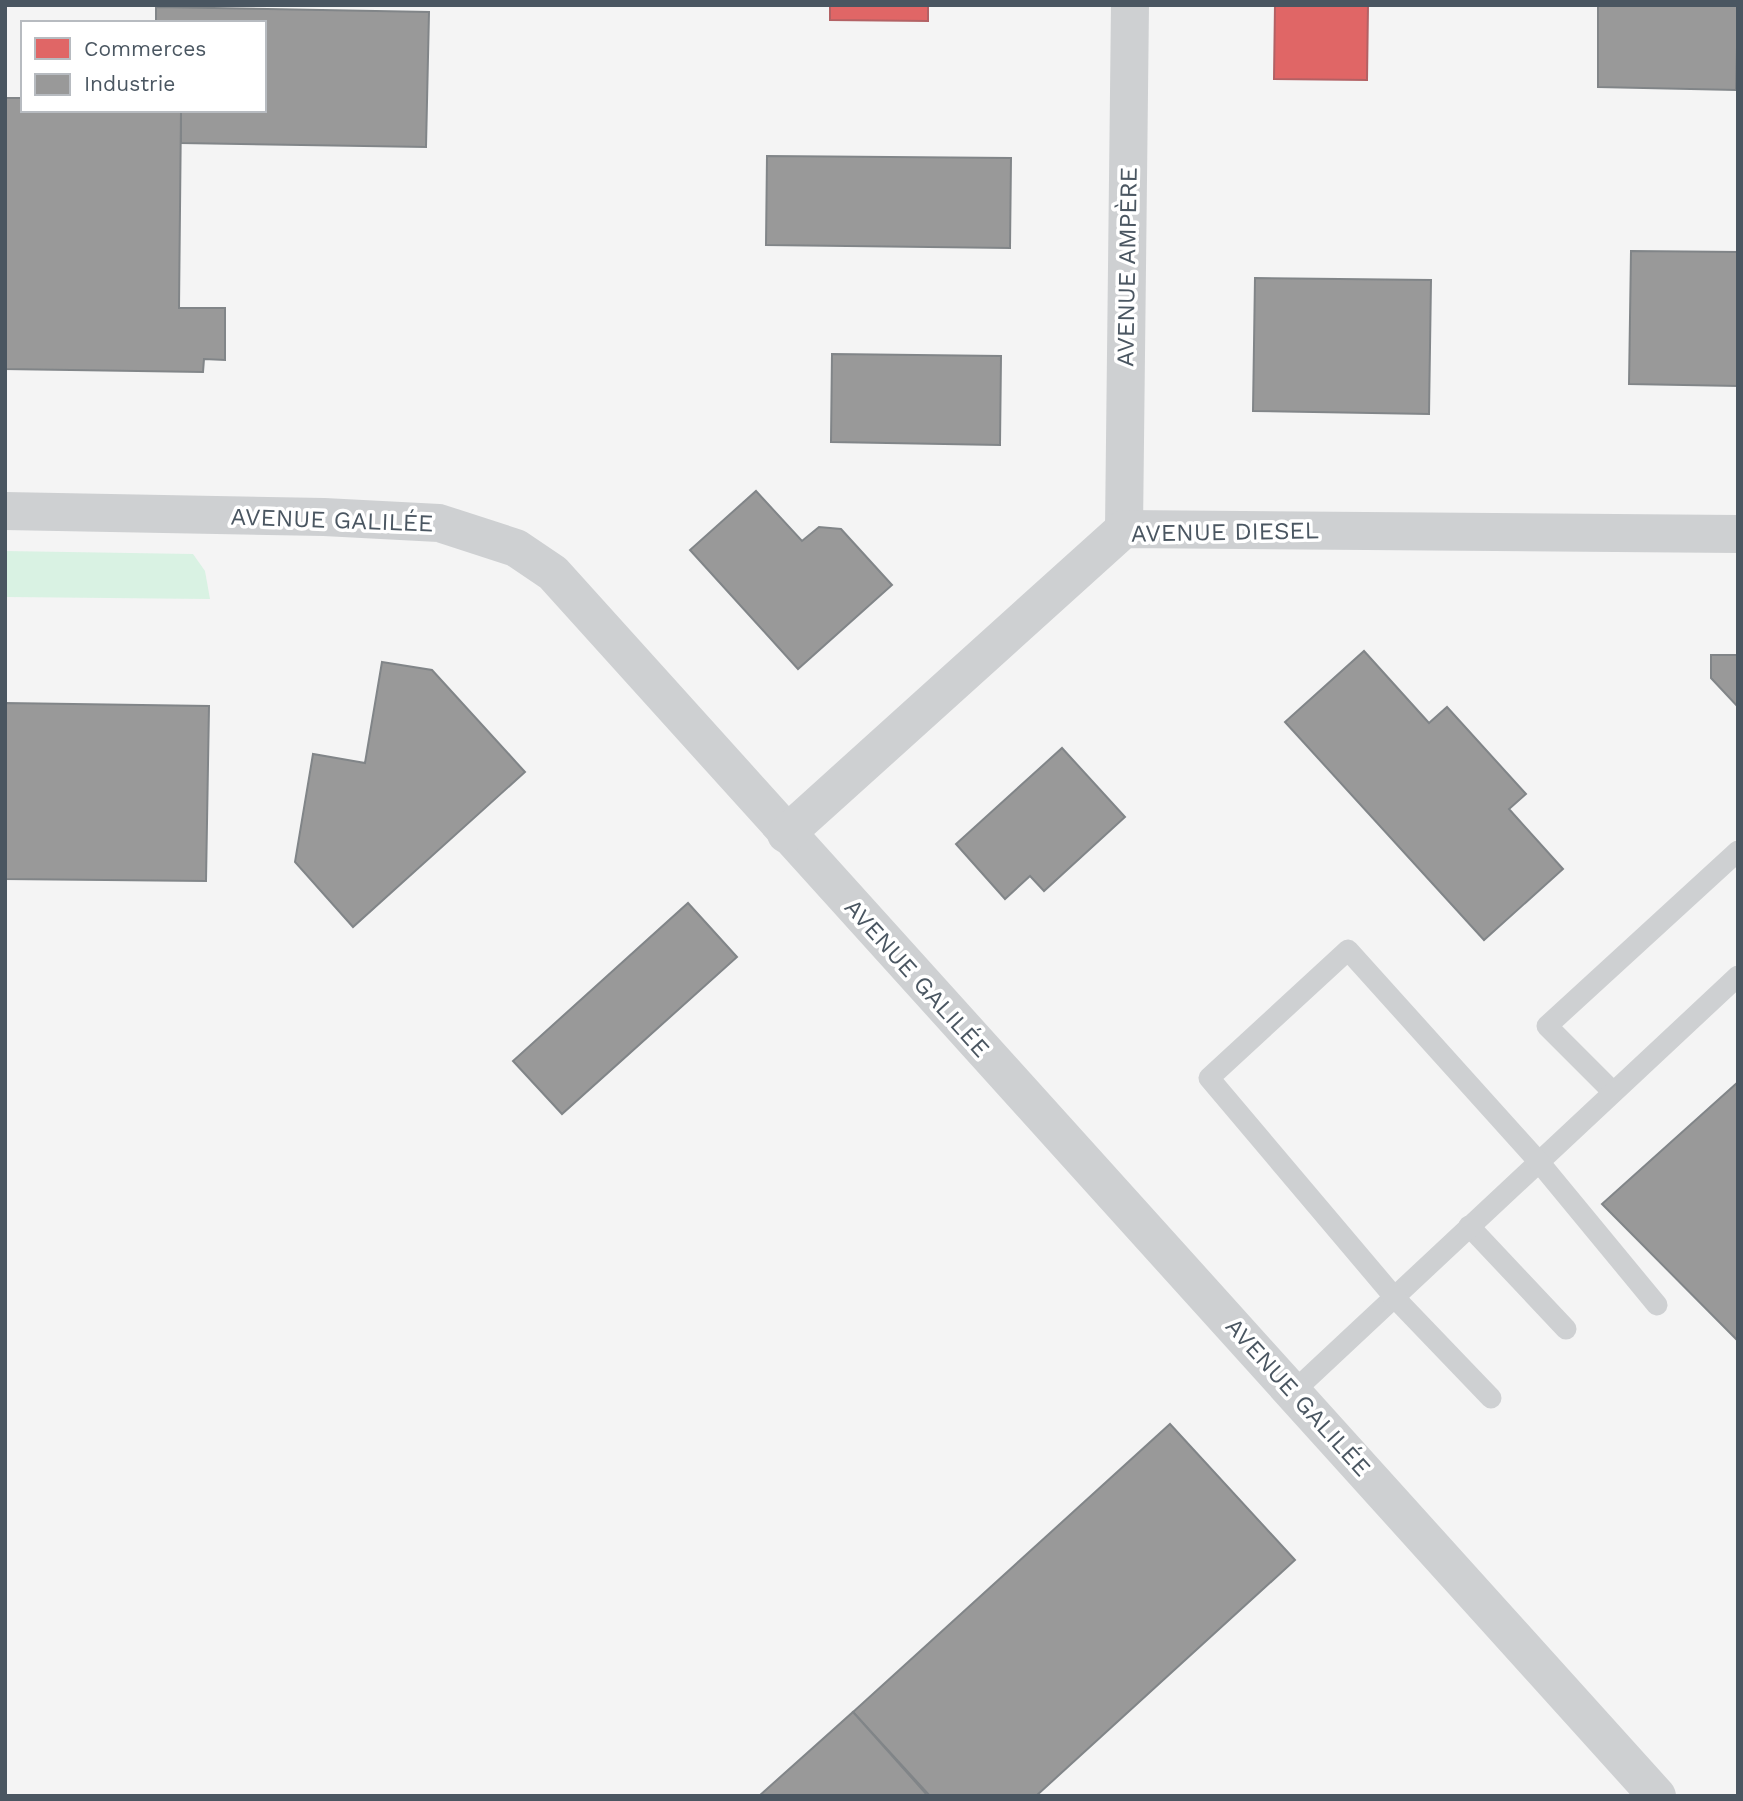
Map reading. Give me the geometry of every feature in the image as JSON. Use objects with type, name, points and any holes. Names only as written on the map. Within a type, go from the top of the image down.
[{"type":"street","name":"AVENUE AMPÈRE","points":[[1124,529],[1130,5]]},
{"type":"street","name":"AVENUE GALILÉE","points":[[5,511],[324,517],[439,523],[516,548],[553,573],[1657,1796]]},
{"type":"street","name":"AVENUE DIESEL","points":[[786,834],[1124,529],[1738,534]]},
{"type":"lane","points":[[1613,1092],[1547,1026],[1738,851]]},
{"type":"lane","points":[[1491,1398],[1395,1298],[1209,1078],[1348,950],[1539,1162],[1657,1305]]},
{"type":"lane","points":[[1293,1392],[1738,976]]},
{"type":"lane","points":[[1469,1226],[1566,1329]]},
{"type":"green space","points":[[5,551],[193,554],[205,571],[210,599],[7,597],[5,624]]},
{"type":"building: Commerces","points":[[830,5],[928,5],[928,21],[830,20]]},
{"type":"building: Commerces","points":[[1275,5],[1368,5],[1367,80],[1274,79]]},
{"type":"building: Industrie","points":[[1598,5],[1738,5],[1736,90],[1598,87]]},
{"type":"building: Industrie","points":[[156,7],[429,12],[426,147],[181,143],[181,112],[266,112],[266,21],[156,21]]},
{"type":"building: Industrie","points":[[5,98],[21,98],[21,112],[181,112],[179,308],[225,308],[225,360],[204,359],[203,372],[5,369]]},
{"type":"building: Industrie","points":[[767,156],[1011,158],[1010,248],[766,245]]},
{"type":"building: Industrie","points":[[1631,251],[1738,252],[1738,386],[1629,384]]},
{"type":"building: Industrie","points":[[1255,278],[1431,280],[1429,414],[1253,411]]},
{"type":"building: Industrie","points":[[832,354],[1001,356],[1000,445],[831,442]]},
{"type":"building: Industrie","points":[[756,491],[802,541],[819,527],[841,529],[892,585],[798,669],[690,550]]},
{"type":"building: Industrie","points":[[1364,651],[1429,723],[1447,707],[1526,794],[1509,809],[1563,869],[1484,940],[1285,722]]},
{"type":"building: Industrie","points":[[1711,655],[1738,655],[1738,707],[1711,678]]},
{"type":"building: Industrie","points":[[382,662],[432,670],[525,772],[353,927],[295,862],[313,754],[365,763]]},
{"type":"building: Industrie","points":[[5,703],[209,706],[206,881],[5,879]]},
{"type":"building: Industrie","points":[[1062,748],[1125,817],[1044,891],[1030,876],[1005,899],[956,844]]},
{"type":"building: Industrie","points":[[688,903],[737,957],[562,1114],[513,1061]]},
{"type":"building: Industrie","points":[[1738,1082],[1738,1341],[1602,1204]]},
{"type":"building: Industrie","points":[[1170,1424],[1295,1560],[1036,1796],[930,1796],[853,1712]]},
{"type":"building: Industrie","points":[[853,1712],[928,1796],[759,1796]]}]
